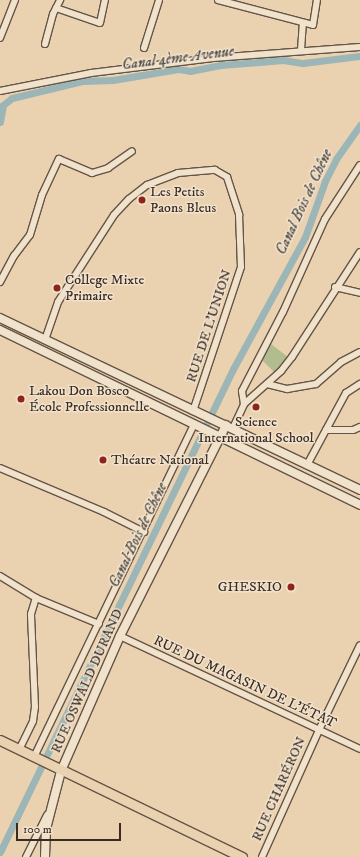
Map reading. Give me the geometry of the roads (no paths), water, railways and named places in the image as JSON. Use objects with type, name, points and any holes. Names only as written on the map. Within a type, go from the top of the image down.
[{"type":"main road","points":[[0,318],[360,490]]},
{"type":"main road","points":[[0,330],[196,427],[360,504]]},
{"type":"main road","name":"RUE OSWALD DURAND","points":[[45,857],[46,829],[58,769],[120,636],[220,437],[227,426]]},
{"type":"main road","points":[[0,740],[242,857]]},
{"type":"street","points":[[0,38],[15,0]]},
{"type":"street","points":[[45,44],[56,8],[60,0]]},
{"type":"street","points":[[56,8],[100,23],[105,0]]},
{"type":"street","points":[[144,48],[159,0]]},
{"type":"street","points":[[218,0],[303,24],[313,25],[317,0]]},
{"type":"street","points":[[301,50],[303,24]]},
{"type":"street","points":[[0,91],[91,73],[301,50],[360,47]]},
{"type":"street","points":[[0,282],[14,256],[30,235],[42,195],[58,159],[92,173],[108,168],[132,151]]},
{"type":"street","points":[[244,404],[242,391],[283,312],[329,212],[344,194],[360,166]]},
{"type":"street","name":"RUE DE L'UNION","points":[[45,340],[58,302],[114,215],[129,199],[147,185],[178,172],[215,170],[227,177],[239,215],[241,267],[193,411]]},
{"type":"street","points":[[227,426],[244,404],[267,384],[292,357],[335,287],[359,254]]},
{"type":"street","points":[[335,287],[360,293]]},
{"type":"street","points":[[267,384],[288,389],[316,384],[341,362],[360,352]]},
{"type":"street","points":[[307,464],[346,393],[360,384]]},
{"type":"street","points":[[35,757],[119,579],[196,427]]},
{"type":"street","points":[[326,430],[353,430],[360,427]]},
{"type":"street","points":[[0,468],[104,512],[144,532]]},
{"type":"street","points":[[0,576],[36,598],[99,624]]},
{"type":"street","points":[[19,750],[33,721],[35,707],[31,614],[36,598]]},
{"type":"street","name":"RUE DU MAGASIN DE L'ÉTAT","points":[[120,636],[360,749]]},
{"type":"street","name":"RUE CHARÉRON","points":[[262,857],[318,730],[360,645]]},
{"type":"street","points":[[26,857],[51,807]]},
{"type":"waterway","name":"Canal 4ème Avenue","points":[[0,122],[3,105],[12,98],[83,81],[113,80],[178,69],[190,71],[221,65],[283,60],[303,63],[360,56]]},
{"type":"waterway","name":"Canal Bois de Chêne","points":[[0,852],[233,369],[305,237],[325,181],[336,159],[360,125]]},
{"type":"place","name":"Les Petits Paons Bleus","points":[[142,200]]},
{"type":"place","name":"College Mixte Primaire","points":[[57,288]]},
{"type":"place","name":"Lakou Don Bosco École Professionnelle","points":[[21,399]]},
{"type":"place","name":"Science International School","points":[[256,407]]},
{"type":"place","name":"Théatre National","points":[[103,460]]},
{"type":"place","name":"GHESKIO","points":[[291,587]]}]
